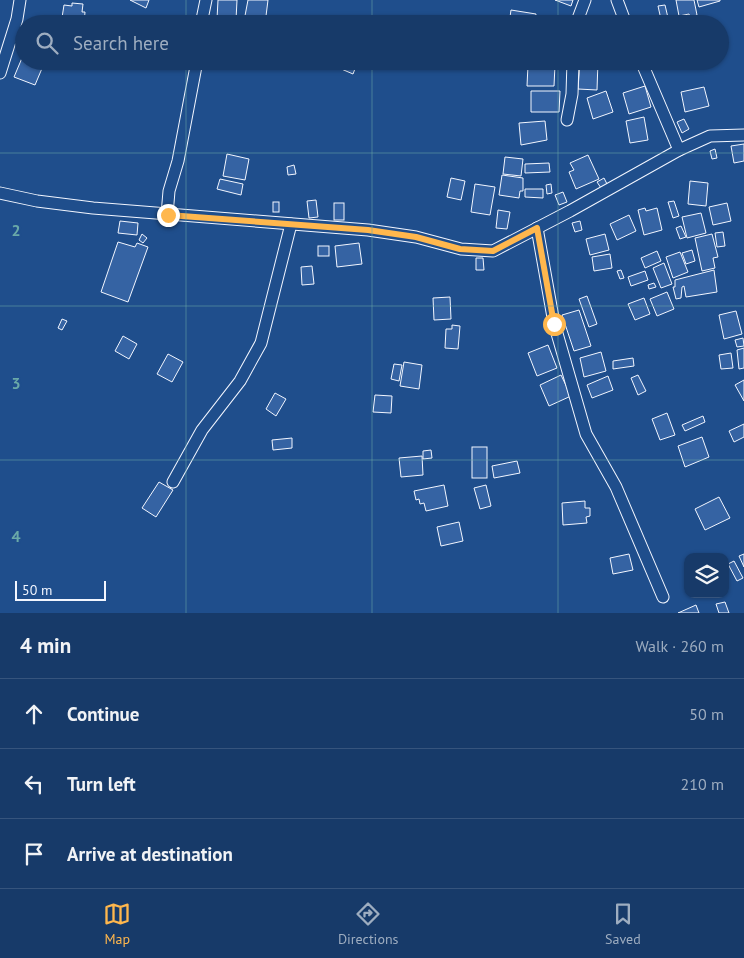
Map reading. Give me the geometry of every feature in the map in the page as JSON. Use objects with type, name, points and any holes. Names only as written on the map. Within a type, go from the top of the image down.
[{"type":"street","points":[[18,15],[20,0]]},
{"type":"street","points":[[203,15],[206,0]]},
{"type":"street","points":[[579,15],[585,0]]},
{"type":"street","points":[[618,0],[623,15]]},
{"type":"street","points":[[0,73],[15,25]]},
{"type":"street","points":[[168,215],[169,191],[178,161],[195,70]]},
{"type":"street","points":[[567,120],[572,94],[573,70]]},
{"type":"street","points":[[645,70],[679,150]]},
{"type":"street","points":[[0,193],[37,201],[168,215],[368,230],[416,237],[460,249],[493,251],[679,150],[710,136],[744,135]]},
{"type":"street","points":[[173,482],[202,430],[240,382],[261,342],[291,224]]},
{"type":"street","points":[[537,228],[554,324],[586,434],[616,487],[662,597]]},
{"type":"building","points":[[130,0],[149,0],[146,8]]},
{"type":"building","points":[[218,0],[237,0],[236,15],[217,15]]},
{"type":"building","points":[[248,0],[268,0],[266,15],[245,15]]},
{"type":"building","points":[[555,0],[573,0],[571,6]]},
{"type":"building","points":[[676,0],[694,0],[697,15],[679,15]]},
{"type":"building","points":[[697,0],[720,0],[720,1],[699,7]]},
{"type":"building","points":[[72,3],[83,4],[82,12],[85,12],[85,15],[62,15],[64,5],[72,6]]},
{"type":"building","points":[[665,5],[667,15],[660,15],[658,6]]},
{"type":"building","points":[[511,10],[536,14],[536,15],[510,15]]},
{"type":"building","points":[[17,70],[41,70],[35,85],[14,77]]},
{"type":"building","points":[[344,70],[355,70],[353,74]]},
{"type":"building","points":[[528,70],[555,70],[554,86],[527,86]]},
{"type":"building","points":[[579,70],[598,70],[597,90],[578,89]]},
{"type":"building","points":[[645,86],[651,107],[629,114],[623,93]]},
{"type":"building","points":[[704,87],[709,106],[685,112],[681,92]]},
{"type":"building","points":[[531,91],[560,91],[559,112],[531,112]]},
{"type":"building","points":[[606,91],[613,112],[593,119],[587,98]]},
{"type":"building","points":[[644,117],[648,140],[630,143],[626,121]]},
{"type":"building","points":[[684,119],[689,129],[682,133],[677,122]]},
{"type":"building","points":[[545,121],[547,140],[521,145],[519,123]]},
{"type":"building","points":[[744,144],[744,161],[734,163],[731,146]]},
{"type":"building","points":[[715,149],[717,158],[712,159],[710,151]]},
{"type":"building","points":[[227,154],[249,159],[245,180],[223,176]]},
{"type":"building","points":[[588,155],[599,179],[576,189],[569,172],[574,170],[570,163]]},
{"type":"building","points":[[505,157],[523,159],[521,176],[503,174]]},
{"type":"building","points":[[549,163],[550,172],[525,173],[525,164]]},
{"type":"building","points":[[294,165],[296,174],[288,175],[287,167]]},
{"type":"building","points":[[502,175],[523,178],[523,191],[520,191],[519,198],[499,195]]},
{"type":"building","points":[[451,178],[465,181],[461,200],[447,197]]},
{"type":"building","points":[[604,178],[607,184],[601,188],[597,182]]},
{"type":"building","points":[[220,179],[243,184],[241,195],[217,189]]},
{"type":"building","points":[[690,181],[708,183],[706,206],[688,204]]},
{"type":"building","points":[[475,184],[495,187],[490,215],[471,212]]},
{"type":"building","points":[[551,184],[552,193],[547,194],[546,185]]},
{"type":"building","points":[[525,189],[543,189],[543,198],[525,197]]},
{"type":"building","points":[[563,192],[567,202],[559,205],[555,195]]},
{"type":"building","points":[[316,200],[318,217],[309,218],[307,201]]},
{"type":"building","points":[[674,201],[679,216],[673,218],[668,202]]},
{"type":"building","points":[[273,202],[279,202],[279,212],[273,212]]},
{"type":"building","points":[[334,203],[344,203],[344,220],[334,220]]},
{"type":"building","points":[[727,203],[731,221],[713,225],[709,207]]},
{"type":"building","points":[[645,208],[646,211],[657,208],[662,230],[644,235],[638,210]]},
{"type":"building","points":[[498,210],[510,212],[507,229],[496,228]]},
{"type":"building","points":[[701,213],[706,233],[687,238],[682,217]]},
{"type":"building","points":[[629,215],[636,231],[617,240],[610,224]]},
{"type":"building","points":[[120,221],[138,223],[137,235],[118,233]]},
{"type":"building","points":[[580,221],[582,230],[575,232],[572,223]]},
{"type":"building","points":[[681,226],[686,237],[680,239],[676,228]]},
{"type":"building","points":[[723,232],[725,246],[717,247],[715,233]]},
{"type":"building","points":[[142,234],[147,238],[143,243],[139,240]]},
{"type":"building","points":[[605,234],[609,250],[590,255],[586,239]]},
{"type":"building","points":[[712,234],[718,257],[713,258],[715,268],[702,271],[695,238]]},
{"type":"building","points":[[118,242],[135,247],[137,243],[148,247],[128,302],[101,292]]},
{"type":"building","points":[[359,243],[362,264],[337,267],[335,246]]},
{"type":"building","points":[[318,246],[329,246],[329,256],[318,256]]},
{"type":"building","points":[[692,250],[695,261],[686,264],[682,253]]},
{"type":"building","points":[[657,251],[661,261],[645,268],[641,258]]},
{"type":"building","points":[[680,252],[688,272],[673,278],[666,257]]},
{"type":"building","points":[[610,254],[612,268],[594,271],[592,257]]},
{"type":"building","points":[[476,258],[483,258],[484,270],[476,270]]},
{"type":"building","points":[[664,263],[672,284],[661,288],[653,268]]},
{"type":"building","points":[[312,266],[314,284],[302,285],[301,267]]},
{"type":"building","points":[[621,270],[624,278],[620,279],[617,271]]},
{"type":"building","points":[[714,270],[717,292],[686,297],[684,286],[682,287],[681,298],[676,299],[673,287],[675,287],[675,280]]},
{"type":"building","points":[[645,271],[648,280],[631,286],[628,277]]},
{"type":"building","points":[[654,283],[656,287],[649,289],[648,285]]},
{"type":"building","points":[[667,292],[674,309],[657,316],[650,299]]},
{"type":"building","points":[[587,296],[597,324],[589,327],[579,299]]},
{"type":"building","points":[[450,297],[451,319],[434,320],[433,298]]},
{"type":"building","points":[[644,298],[650,314],[635,320],[628,304]]},
{"type":"building","points":[[579,310],[591,346],[574,351],[562,315]]},
{"type":"building","points":[[736,311],[742,334],[724,339],[719,315]]},
{"type":"building","points":[[62,319],[67,321],[62,330],[58,328]]},
{"type":"building","points":[[452,325],[460,326],[458,349],[445,348],[446,329],[452,329]]},
{"type":"building","points":[[123,336],[137,344],[129,359],[115,351]]},
{"type":"building","points":[[743,338],[744,346],[737,347],[735,340]]},
{"type":"building","points":[[548,345],[557,368],[537,376],[528,353]]},
{"type":"building","points":[[744,348],[744,368],[739,369],[737,350]]},
{"type":"building","points":[[601,352],[606,371],[584,377],[580,358]]},
{"type":"building","points":[[731,353],[733,368],[721,369],[719,355]]},
{"type":"building","points":[[168,354],[183,362],[172,382],[157,374]]},
{"type":"building","points":[[633,358],[634,366],[613,369],[613,361]]},
{"type":"building","points":[[404,362],[422,365],[419,389],[400,386]]},
{"type":"building","points":[[394,364],[402,365],[399,381],[391,379]]},
{"type":"building","points":[[561,375],[571,396],[549,406],[540,385]]},
{"type":"building","points":[[638,375],[646,391],[638,395],[631,378]]},
{"type":"building","points":[[608,376],[613,390],[592,398],[587,385]]},
{"type":"building","points":[[744,380],[744,401],[735,385]]},
{"type":"building","points":[[275,393],[286,399],[276,416],[266,409]]},
{"type":"building","points":[[375,395],[392,396],[391,413],[373,412]]},
{"type":"building","points":[[667,413],[675,435],[660,440],[652,419]]},
{"type":"building","points":[[703,416],[705,422],[685,431],[682,425]]},
{"type":"building","points":[[744,424],[744,437],[734,442],[729,431]]},
{"type":"building","points":[[702,437],[709,457],[685,467],[678,446]]},
{"type":"building","points":[[292,438],[292,448],[273,450],[272,440]]},
{"type":"building","points":[[472,447],[487,447],[487,478],[472,478]]},
{"type":"building","points":[[431,450],[432,458],[423,459],[423,451]]},
{"type":"building","points":[[422,456],[423,475],[401,477],[399,458]]},
{"type":"building","points":[[517,461],[520,473],[494,478],[492,466]]},
{"type":"building","points":[[159,482],[173,490],[156,517],[142,508]]},
{"type":"building","points":[[444,485],[448,506],[426,511],[424,503],[420,504],[419,499],[416,500],[414,491]]},
{"type":"building","points":[[486,485],[491,506],[480,509],[474,488]]},
{"type":"building","points":[[719,497],[730,518],[705,530],[695,509]]},
{"type":"building","points":[[585,501],[585,508],[590,508],[590,516],[586,517],[587,523],[563,525],[562,503]]},
{"type":"building","points":[[459,522],[463,541],[441,546],[437,527]]},
{"type":"building","points":[[629,554],[633,570],[613,574],[610,558]]},
{"type":"building","points":[[744,554],[744,567],[739,556]]},
{"type":"building","points":[[734,561],[743,578],[737,581],[729,564]]},
{"type":"building","points":[[725,602],[729,613],[719,613],[716,604]]},
{"type":"building","points":[[696,605],[699,613],[678,613]]},
{"type":"route","points":[[168,215],[368,230],[416,237],[460,249],[493,251],[537,228],[554,324]]}]
